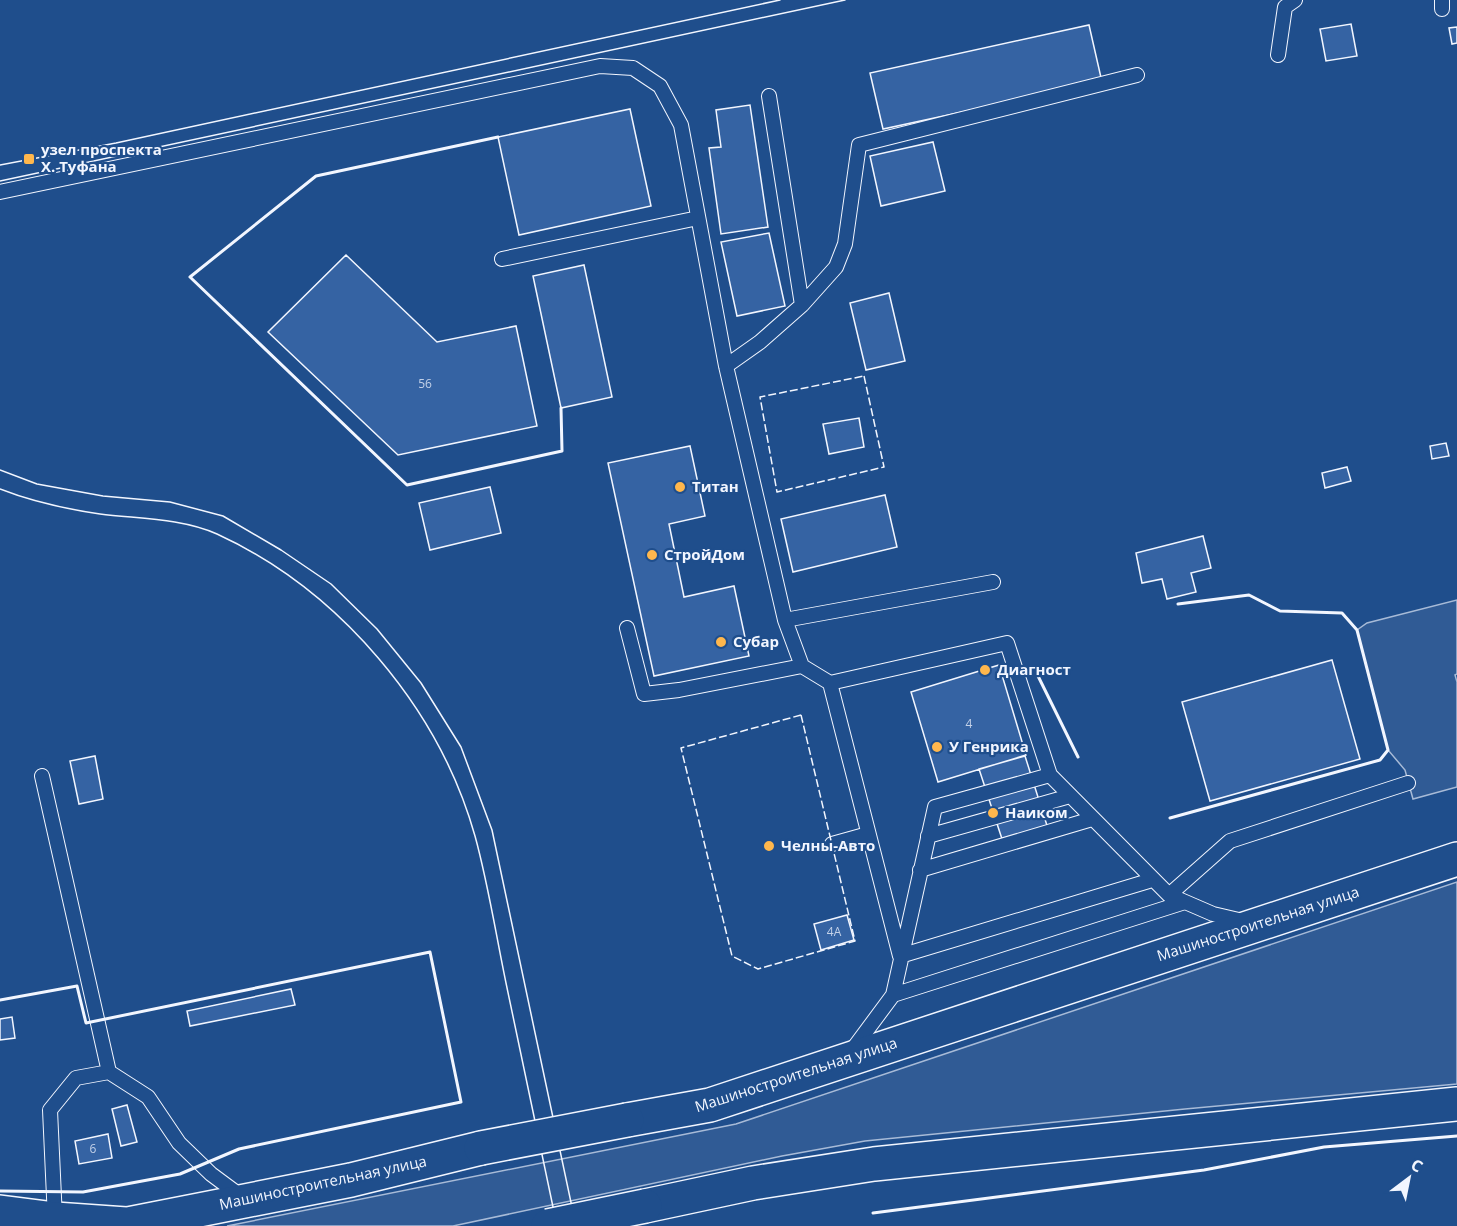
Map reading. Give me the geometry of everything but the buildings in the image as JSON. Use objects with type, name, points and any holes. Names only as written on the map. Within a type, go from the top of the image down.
[{"type":"main road","name":"Машиностроительная улица","points":[[0,1212],[55,1220],[122,1225],[351,1180],[480,1148],[710,1105],[1457,859]]},
{"type":"main road","points":[[548,1226],[753,1183],[874,1164],[1457,1104]]},
{"type":"lane","points":[[1278,56],[1285,7],[1295,0]]},
{"type":"lane","points":[[0,192],[600,66],[633,68],[660,86],[681,125],[726,366],[785,620],[802,666],[830,683],[1006,644],[1050,775],[1169,895],[1213,914],[1257,925]]},
{"type":"lane","points":[[726,366],[760,342],[802,305],[836,267],[845,244],[859,145],[1137,75]]},
{"type":"lane","points":[[769,96],[802,305]]},
{"type":"lane","points":[[502,259],[698,218]]},
{"type":"lane","points":[[785,620],[993,582]]},
{"type":"lane","points":[[627,628],[644,694],[679,690],[802,666]]},
{"type":"lane","points":[[830,683],[900,957]]},
{"type":"lane","points":[[845,1059],[893,995],[935,807],[1050,775]]},
{"type":"lane","points":[[42,776],[110,1072]]},
{"type":"lane","points":[[1169,895],[1230,841],[1408,783]]},
{"type":"lane","points":[[928,836],[1070,796]]},
{"type":"lane","points":[[920,870],[1092,819]]},
{"type":"lane","points":[[832,844],[868,834]]},
{"type":"lane","points":[[900,957],[1152,880]]},
{"type":"lane","points":[[893,995],[1185,902]]},
{"type":"lane","points":[[55,1220],[50,1110],[76,1078],[110,1072],[148,1097],[178,1143],[211,1174],[247,1200]]},
{"type":"shaded area","points":[[1457,600],[1457,674],[1455,675],[1457,682],[1457,787],[1413,799],[1405,770],[1388,750],[1357,630],[1367,623]]},
{"type":"shaded area","points":[[1457,882],[1457,1084],[865,1141],[782,1156],[453,1226],[227,1226],[736,1124]]},
{"type":"tram line","points":[[0,165],[116,143],[780,0]]},
{"type":"tram line","points":[[0,181],[845,0]]},
{"type":"tram line","points":[[0,470],[37,484],[103,496],[170,502],[223,516],[281,550],[331,584],[377,629],[421,683],[461,747],[492,830],[576,1226]]},
{"type":"tram line","points":[[0,489],[62,507],[100,514],[174,522],[217,534],[262,558],[304,587],[343,620],[378,658],[410,699],[437,743],[459,789],[475,836],[557,1226]]},
{"type":"fence","points":[[864,376],[884,467],[777,492],[760,397],[864,376]]},
{"type":"fence","points":[[801,715],[855,941],[758,969],[732,956],[681,748],[801,715]]},
{"type":"wall","points":[[498,137],[316,176],[190,277],[407,485],[562,451],[561,408]]},
{"type":"wall","points":[[1170,818],[1380,760],[1388,750],[1357,630],[1342,613],[1280,611],[1249,595],[1178,604]]},
{"type":"wall","points":[[1038,676],[1078,757]]},
{"type":"wall","points":[[0,1000],[77,986],[86,1023],[430,952],[461,1102],[239,1149],[180,1174],[83,1192],[0,1191]]},
{"type":"wall","points":[[873,1213],[1204,1170],[1324,1147],[1457,1136]]},
{"type":"place","name":"узел проспекта Х. Туфана","points":[[29,159]]},
{"type":"place","name":"Титан","points":[[680,487]]},
{"type":"place","name":"СтройДом","points":[[652,555]]},
{"type":"place","name":"Субар","points":[[721,642]]},
{"type":"place","name":"Диагност","points":[[985,670]]},
{"type":"place","name":"У Генрика","points":[[937,747]]},
{"type":"place","name":"Наиком","points":[[993,813]]},
{"type":"place","name":"Челны-Авто","points":[[769,846]]}]
